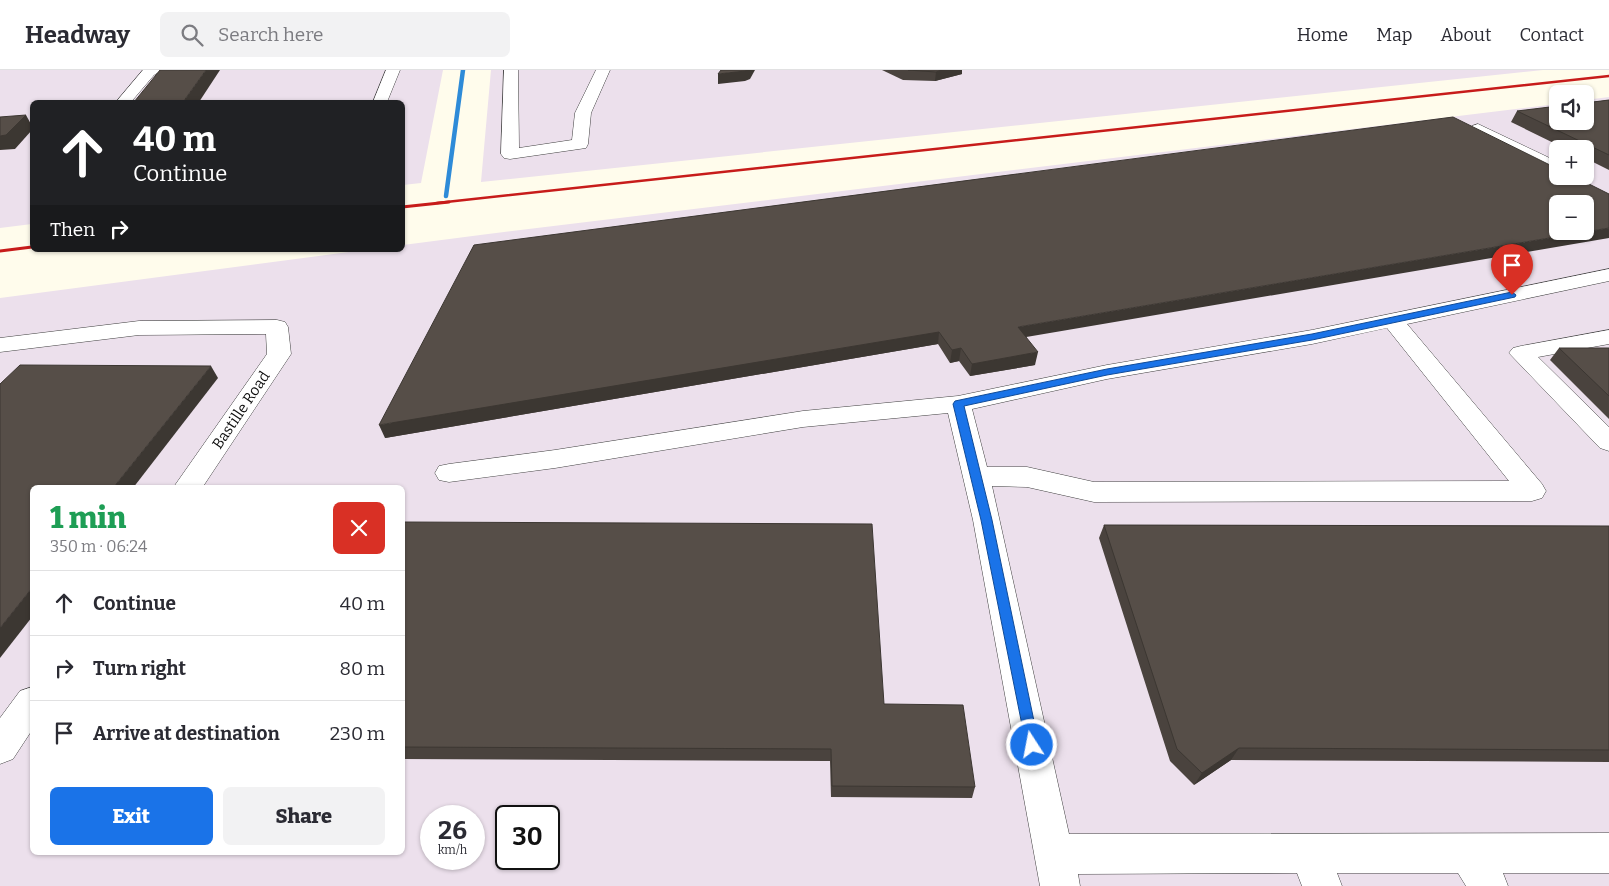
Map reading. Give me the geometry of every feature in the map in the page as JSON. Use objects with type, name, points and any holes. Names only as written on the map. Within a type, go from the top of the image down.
[{"type":"street","points":[[125,100],[154,70]]},
{"type":"street","points":[[381,100],[393,70]]},
{"type":"street","points":[[511,70],[510,154],[580,144],[583,113],[603,70]]},
{"type":"street","points":[[1478,129],[1549,164]]},
{"type":"street","points":[[449,473],[555,459],[803,419],[958,404],[1107,372],[1312,337],[1609,275]]},
{"type":"street","points":[[976,476],[1027,476],[1094,492],[1532,491],[1392,320]]},
{"type":"street","name":"Bastille Road","points":[[0,345],[139,328],[277,327],[279,354],[189,485]]},
{"type":"street","points":[[1609,337],[1521,353],[1609,442]]},
{"type":"street","points":[[958,404],[1003,600],[1056,870],[1478,869],[1609,853]]},
{"type":"street","points":[[0,747],[30,705]]},
{"type":"shaded area","points":[[0,70],[443,70],[421,183],[405,185],[405,100],[30,100],[30,224],[0,228]]},
{"type":"shaded area","points":[[491,70],[1543,70],[481,182]]},
{"type":"shaded area","points":[[1609,97],[1609,886],[0,886],[0,298],[349,252],[405,252],[405,245],[1549,105],[1549,130],[1594,130],[1594,99]]},
{"type":"building","points":[[160,70],[206,70],[184,100],[136,100]]},
{"type":"building","points":[[721,70],[747,70],[718,74]]},
{"type":"building","points":[[908,70],[942,70],[936,72]]},
{"type":"building","points":[[1609,100],[1609,155],[1594,148],[1594,140],[1578,140],[1557,130],[1594,130],[1594,102]]},
{"type":"building","points":[[1549,107],[1549,126],[1517,111]]},
{"type":"building","points":[[26,115],[6,135],[0,136],[0,117]]},
{"type":"building","points":[[1453,117],[1549,165],[1549,185],[1591,185],[1609,194],[1609,228],[1594,231],[1594,195],[1549,195],[1549,238],[1018,327],[1038,352],[972,364],[961,348],[952,350],[939,332],[379,425],[474,245]]},
{"type":"building","points":[[1559,348],[1609,348],[1609,396]]},
{"type":"building","points":[[20,365],[211,366],[115,485],[30,485],[30,590],[0,628],[0,384]]},
{"type":"building","points":[[405,522],[872,524],[884,704],[963,705],[975,787],[832,786],[831,749],[405,747]]},
{"type":"building","points":[[1104,525],[1609,526],[1609,750],[1239,748],[1202,773],[1177,749]]},
{"type":"waterway","points":[[446,196],[463,70]]},
{"type":"railway","points":[[437,203],[1609,76]]},
{"type":"railway","points":[[405,207],[449,202]]},
{"type":"railway","points":[[0,251],[30,247]]},
{"type":"route","points":[[1032,745],[986,520],[958,404],[1107,372],[1312,337],[1512,295]]}]
